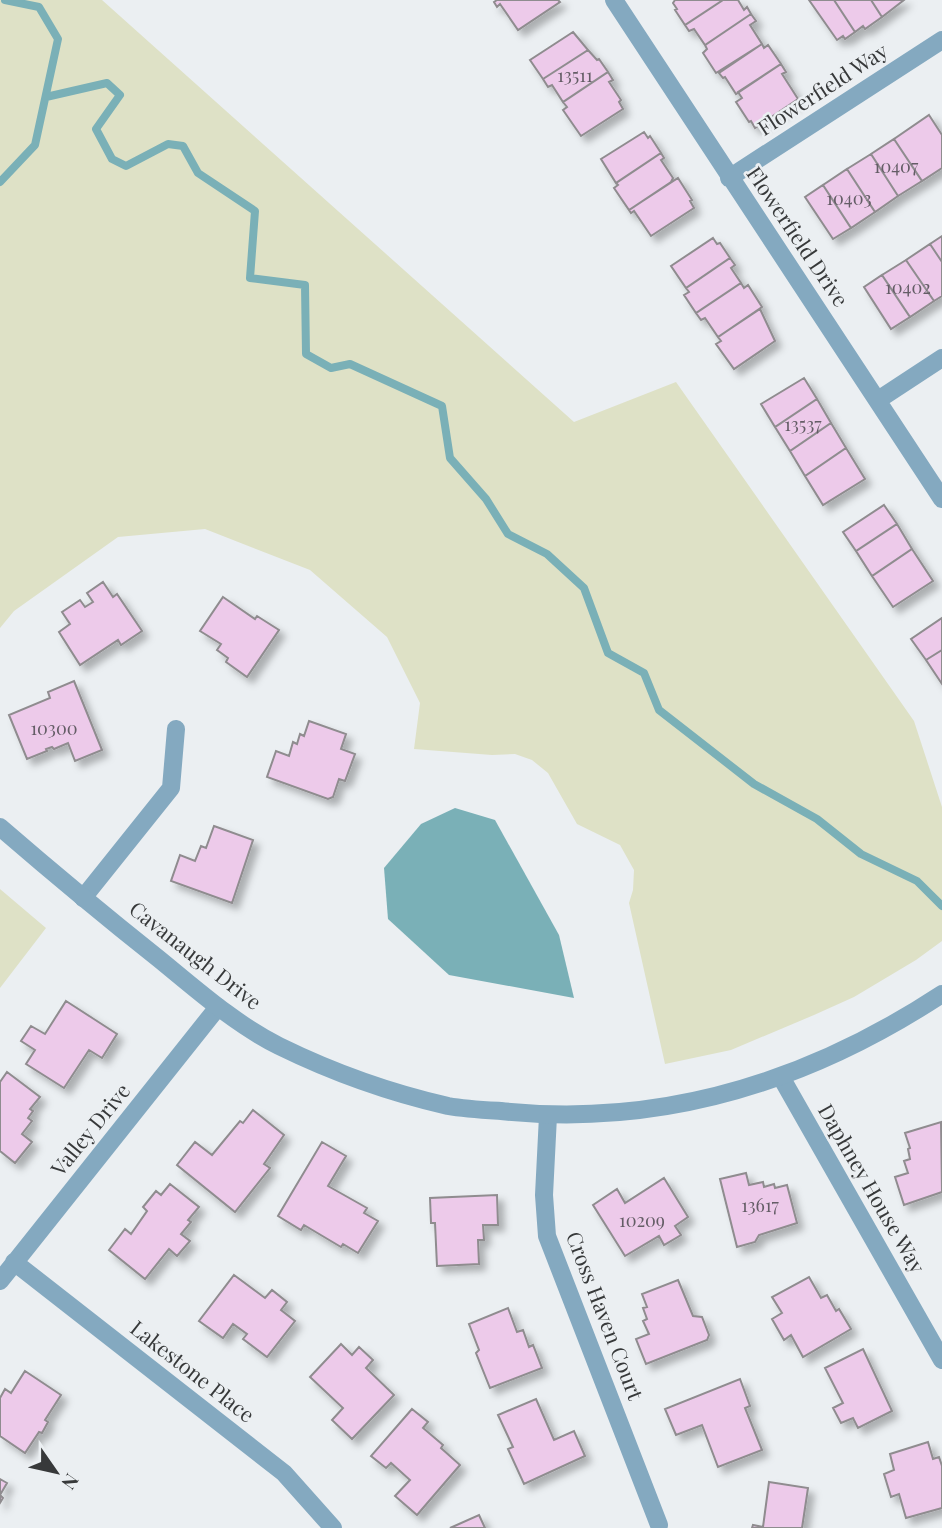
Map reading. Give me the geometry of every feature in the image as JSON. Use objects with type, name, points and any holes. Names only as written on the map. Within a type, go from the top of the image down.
[{"type":"street","name":"Flowerfield Drive","points":[[614,0],[942,499]]},
{"type":"street","name":"Flowerfield Way","points":[[729,177],[942,40]]},
{"type":"street","points":[[878,400],[942,358]]},
{"type":"street","points":[[83,898],[171,788],[176,729]]},
{"type":"street","name":"Cavanaugh Drive","points":[[0,827],[218,1007],[278,1045],[361,1080],[450,1106],[548,1116],[655,1109],[715,1098],[781,1077],[829,1057],[942,994]]},
{"type":"street","name":"Valley Drive","points":[[0,1281],[218,1007]]},
{"type":"street","name":"Daphney House Way","points":[[781,1077],[942,1360]]},
{"type":"street","name":"Cross Haven Court","points":[[548,1116],[544,1195],[547,1236],[659,1525]]},
{"type":"street","name":"Lakestone Place","points":[[14,1262],[284,1473],[331,1527]]},
{"type":"green space","points":[[0,0],[102,0],[574,422],[676,382],[914,721],[942,807],[942,941],[854,997],[814,1015],[731,1050],[665,1064],[629,903],[634,870],[620,845],[577,824],[548,773],[532,760],[515,754],[492,755],[414,749],[420,703],[387,637],[310,570],[205,529],[118,537],[14,611],[0,628]]},
{"type":"green space","points":[[0,889],[46,928],[0,988]]},
{"type":"water","points":[[455,808],[495,820],[559,935],[574,998],[449,975],[388,919],[384,868],[421,824]]},
{"type":"building","points":[[675,0],[723,0],[685,25],[675,10]]},
{"type":"building","points":[[723,0],[738,0],[744,10],[747,7],[751,14],[705,45],[694,29],[689,31],[685,25]]},
{"type":"building","points":[[809,0],[834,0],[855,32],[845,39],[843,36],[837,40]]},
{"type":"building","points":[[834,0],[871,0],[882,17],[865,29],[863,26],[855,32]]},
{"type":"building","points":[[871,0],[904,0],[882,17]]},
{"type":"building","points":[[494,2],[560,2],[518,30],[500,4],[497,7]]},
{"type":"building","points":[[751,14],[756,21],[750,25],[762,44],[716,73],[703,53],[707,49],[705,45]]},
{"type":"building","points":[[573,32],[588,50],[543,79],[530,60]]},
{"type":"building","points":[[762,44],[764,48],[768,45],[781,64],[736,94],[725,77],[719,73]]},
{"type":"building","points":[[588,50],[608,72],[563,102],[552,85],[548,87],[543,79]]},
{"type":"building","points":[[781,64],[786,72],[782,74],[798,99],[755,128],[736,102],[742,98],[738,92]]},
{"type":"building","points":[[608,72],[613,80],[609,82],[621,100],[619,102],[623,109],[581,136],[563,110],[567,107],[563,102]]},
{"type":"building","points":[[929,115],[942,135],[942,168],[922,181],[894,139]]},
{"type":"building","points":[[644,132],[648,138],[650,136],[661,153],[616,183],[601,159]]},
{"type":"building","points":[[894,139],[922,181],[898,196],[871,154]]},
{"type":"building","points":[[661,153],[664,158],[661,160],[673,178],[671,182],[629,210],[614,188],[618,185],[616,183]]},
{"type":"building","points":[[871,154],[898,196],[875,212],[847,169]]},
{"type":"building","points":[[847,169],[875,212],[851,228],[823,185]]},
{"type":"building","points":[[678,178],[694,208],[651,236],[634,211],[631,213],[629,210]]},
{"type":"building","points":[[823,185],[851,228],[833,239],[805,197]]},
{"type":"building","points":[[942,236],[942,262],[930,244]]},
{"type":"building","points":[[713,238],[730,258],[686,288],[671,266]]},
{"type":"building","points":[[930,244],[942,262],[942,296],[934,301],[906,260]]},
{"type":"building","points":[[730,258],[735,265],[731,268],[741,283],[696,313],[684,295],[689,292],[686,288]]},
{"type":"building","points":[[906,260],[934,301],[910,317],[882,275]]},
{"type":"building","points":[[882,275],[910,317],[891,329],[864,287]]},
{"type":"building","points":[[741,283],[744,288],[748,285],[762,307],[718,337],[705,318],[701,320],[696,313]]},
{"type":"building","points":[[760,309],[775,341],[734,369],[716,344],[721,341],[718,337]]},
{"type":"building","points":[[804,378],[817,399],[775,427],[761,404]]},
{"type":"building","points":[[817,399],[831,423],[790,451],[775,427]]},
{"type":"building","points":[[831,423],[846,448],[805,476],[790,451]]},
{"type":"building","points":[[846,448],[865,479],[823,505],[805,476]]},
{"type":"building","points":[[884,505],[897,524],[856,551],[843,532]]},
{"type":"building","points":[[897,524],[912,549],[872,576],[856,551]]},
{"type":"building","points":[[912,549],[933,581],[893,607],[872,576]]},
{"type":"building","points":[[103,582],[113,597],[117,594],[142,631],[121,645],[118,640],[80,665],[59,632],[70,624],[62,612],[80,600],[85,607],[93,602],[87,593]]},
{"type":"building","points":[[223,597],[255,619],[257,616],[279,630],[247,677],[226,662],[228,658],[217,650],[221,644],[200,631]]},
{"type":"building","points":[[942,618],[942,650],[926,660],[911,639]]},
{"type":"building","points":[[942,650],[942,684],[926,660]]},
{"type":"building","points":[[74,681],[102,750],[75,761],[68,743],[54,749],[46,749],[47,751],[27,759],[9,715],[50,698],[48,692]]},
{"type":"building","points":[[309,721],[346,734],[341,749],[355,754],[345,781],[339,779],[333,797],[328,799],[267,777],[276,751],[289,756],[293,742],[297,744],[300,734],[304,736]]},
{"type":"building","points":[[214,826],[253,840],[232,903],[171,881],[180,855],[195,861],[201,846],[206,848]]},
{"type":"building","points":[[66,1001],[117,1034],[102,1058],[89,1050],[64,1088],[26,1064],[35,1050],[21,1041],[31,1026],[45,1034]]},
{"type":"building","points":[[7,1072],[40,1097],[30,1109],[33,1111],[28,1118],[32,1121],[22,1134],[32,1142],[15,1163],[0,1151],[0,1082]]},
{"type":"building","points":[[253,1110],[284,1135],[264,1164],[270,1168],[235,1212],[177,1165],[195,1142],[212,1155],[240,1121],[243,1123]]},
{"type":"building","points":[[941,1122],[942,1192],[904,1205],[895,1177],[908,1173],[904,1161],[910,1159],[910,1148],[905,1133]]},
{"type":"building","points":[[322,1142],[346,1156],[328,1186],[367,1208],[364,1213],[378,1221],[358,1253],[343,1244],[341,1247],[304,1225],[301,1230],[278,1216]]},
{"type":"building","points":[[746,1173],[749,1185],[763,1182],[764,1187],[774,1184],[775,1188],[787,1185],[797,1223],[759,1235],[755,1242],[737,1247],[720,1179]]},
{"type":"building","points":[[664,1178],[688,1217],[675,1226],[681,1235],[664,1245],[659,1236],[625,1256],[593,1205],[617,1189],[625,1203]]},
{"type":"building","points":[[170,1184],[199,1207],[181,1234],[190,1241],[177,1256],[169,1249],[145,1279],[109,1250],[125,1229],[131,1234],[147,1211],[143,1207],[156,1191],[161,1195]]},
{"type":"building","points":[[497,1195],[498,1225],[483,1225],[484,1240],[478,1240],[479,1264],[437,1266],[435,1223],[431,1223],[430,1198]]},
{"type":"building","points":[[234,1275],[265,1298],[272,1290],[287,1302],[281,1310],[295,1321],[267,1357],[243,1339],[247,1334],[233,1324],[223,1338],[199,1321]]},
{"type":"building","points":[[809,1277],[821,1298],[827,1295],[851,1329],[803,1357],[791,1335],[784,1340],[772,1319],[782,1313],[772,1297]]},
{"type":"building","points":[[678,1280],[693,1316],[702,1317],[709,1335],[707,1340],[646,1364],[636,1339],[649,1334],[643,1321],[647,1319],[643,1308],[647,1307],[642,1294]]},
{"type":"building","points":[[508,1308],[517,1332],[523,1330],[529,1347],[533,1345],[542,1368],[490,1388],[476,1353],[479,1350],[469,1324]]},
{"type":"building","points":[[341,1344],[352,1355],[359,1347],[373,1360],[366,1368],[394,1395],[352,1439],[332,1420],[343,1408],[310,1377]]},
{"type":"building","points":[[863,1349],[892,1411],[858,1428],[853,1418],[841,1423],[833,1408],[843,1403],[825,1368]]},
{"type":"building","points":[[25,1371],[61,1395],[45,1420],[48,1422],[42,1433],[39,1432],[25,1453],[0,1436],[0,1398],[5,1389],[11,1393]]},
{"type":"building","points":[[740,1379],[750,1406],[745,1408],[762,1450],[718,1467],[702,1425],[676,1435],[665,1409]]},
{"type":"building","points":[[536,1399],[554,1440],[574,1431],[585,1456],[524,1484],[508,1449],[513,1447],[498,1415]]},
{"type":"building","points":[[412,1409],[428,1422],[423,1428],[443,1445],[441,1448],[460,1465],[417,1515],[395,1496],[410,1480],[391,1463],[386,1468],[371,1456]]},
{"type":"building","points":[[928,1442],[933,1459],[939,1457],[942,1466],[942,1508],[906,1518],[899,1494],[891,1497],[884,1474],[894,1470],[890,1454]]},
{"type":"building","points":[[0,1479],[7,1483],[0,1495]]},
{"type":"building","points":[[769,1482],[808,1488],[802,1528],[752,1528],[753,1525],[763,1527]]},
{"type":"building","points":[[479,1515],[485,1528],[450,1528]]},
{"type":"waterway","points":[[0,182],[35,145],[58,39],[39,7],[5,0]]},
{"type":"waterway","points":[[46,97],[107,83],[120,95],[96,129],[112,159],[126,166],[168,144],[183,146],[198,173],[255,211],[250,278],[305,285],[306,354],[331,368],[350,364],[442,406],[450,458],[486,499],[508,534],[547,554],[584,588],[608,653],[644,673],[659,710],[754,784],[817,819],[861,854],[917,881],[942,906]]}]
